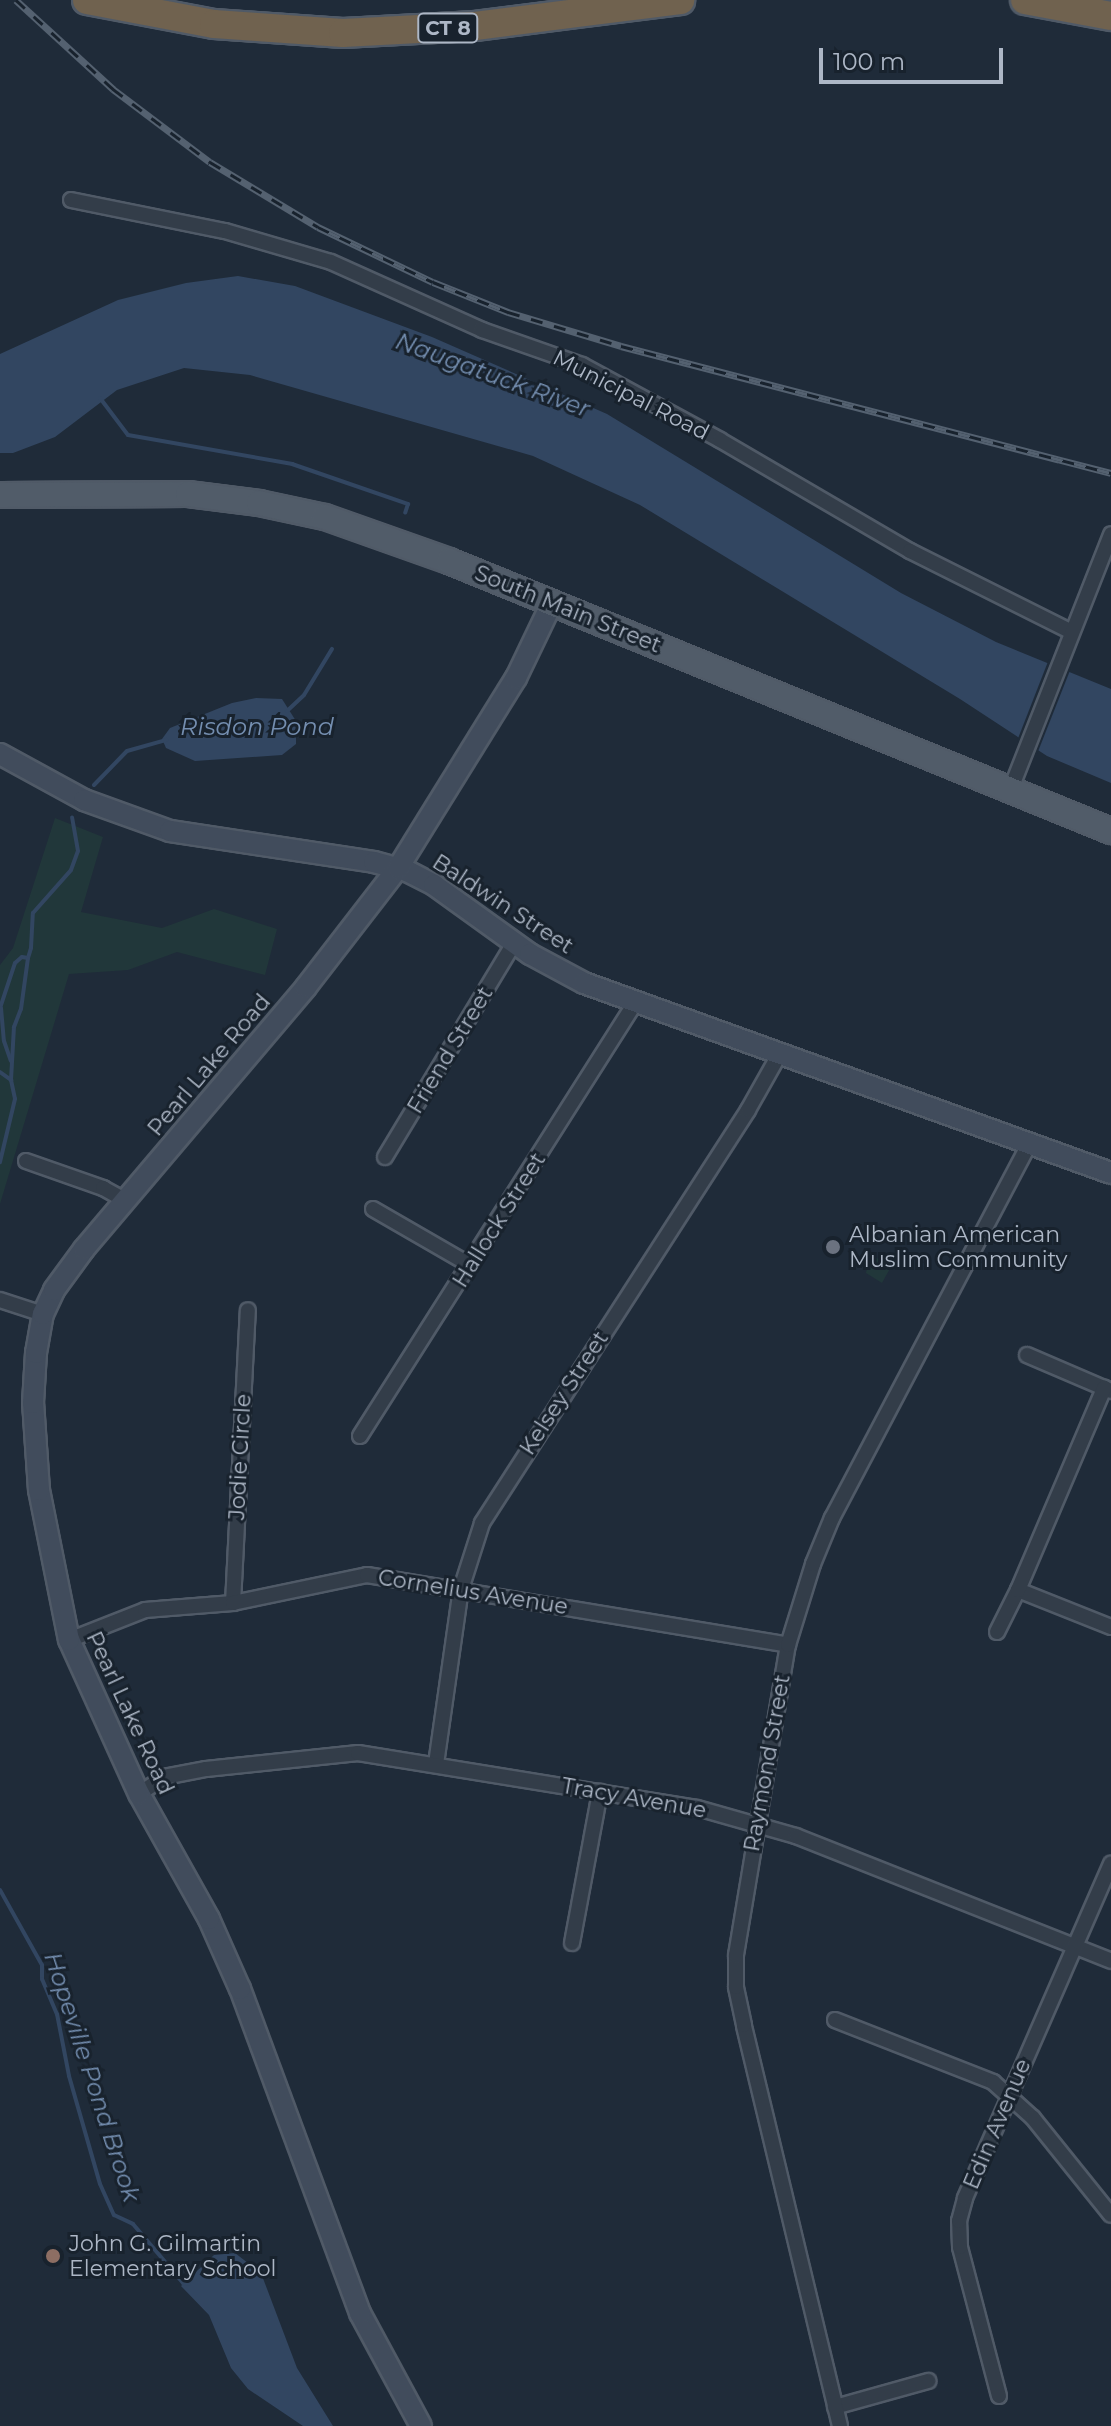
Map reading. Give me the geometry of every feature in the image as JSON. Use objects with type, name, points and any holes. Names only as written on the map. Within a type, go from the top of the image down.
[{"type":"highway","name":"CT 8","points":[[87,0],[214,24],[299,32],[387,32],[475,26],[680,0]]},
{"type":"highway","points":[[1025,0],[1111,16]]},
{"type":"main road","name":"South Main Street","points":[[0,495],[170,493],[282,507],[393,540],[1111,831]]},
{"type":"main road","name":"Pearl Lake Road","points":[[421,2426],[360,2313],[240,1989],[209,1919],[139,1794],[69,1640],[39,1490],[33,1403],[43,1314],[54,1290],[125,1200],[306,987],[398,868],[516,678],[552,603]]},
{"type":"main road","name":"Baldwin Street","points":[[0,754],[84,800],[157,828],[216,841],[398,868],[434,885],[514,943],[567,975],[635,1003],[1111,1173]]},
{"type":"street","name":"Municipal Road","points":[[71,200],[225,231],[331,262],[482,330],[582,365],[720,440],[910,551],[1072,632]]},
{"type":"street","points":[[1010,791],[1111,534]]},
{"type":"street","name":"Friend Street","points":[[385,1157],[514,943]]},
{"type":"street","name":"Hallock Street","points":[[360,1436],[635,1003]]},
{"type":"street","name":"Kelsey Street","points":[[436,1764],[461,1589],[482,1523],[748,1110],[779,1055]]},
{"type":"street","name":"Raymond Street","points":[[840,2426],[736,1987],[736,1955],[788,1645],[832,1518],[1029,1145]]},
{"type":"street","points":[[26,1161],[103,1188],[125,1200]]},
{"type":"street","points":[[373,1209],[470,1265]]},
{"type":"street","points":[[0,1300],[43,1314]]},
{"type":"street","name":"Jodie Circle","points":[[233,1603],[248,1310]]},
{"type":"street","points":[[997,1632],[1107,1389],[1027,1355]]},
{"type":"street","name":"Cornelius Avenue","points":[[69,1640],[145,1610],[233,1603],[367,1575],[788,1645]]},
{"type":"street","points":[[1018,1590],[1111,1627]]},
{"type":"street","name":"Tracy Avenue","points":[[139,1794],[164,1777],[318,1755],[358,1753],[600,1792],[756,1822],[1111,1961]]},
{"type":"street","points":[[572,1943],[600,1792]]},
{"type":"street","name":"Edin Avenue","points":[[999,2396],[960,2247],[959,2221],[1010,2094],[1111,1864]]},
{"type":"street","points":[[835,2020],[993,2082],[1010,2094],[1111,2215]]},
{"type":"street","points":[[835,2407],[928,2381]]},
{"type":"green space","points":[[55,818],[103,837],[81,912],[162,928],[214,909],[277,929],[265,975],[177,952],[128,970],[69,974],[0,1204],[0,965],[13,948]]},
{"type":"green space","points":[[870,1255],[892,1265],[882,1283],[866,1273]]},
{"type":"water","name":"Naugatuck River","points":[[238,276],[295,286],[432,337],[607,414],[901,593],[996,642],[1111,689],[1111,783],[1047,756],[960,699],[640,505],[533,456],[250,375],[184,368],[117,390],[55,437],[13,453],[0,453],[0,354],[118,300],[186,283]]},
{"type":"water","name":"Risdon Pond","points":[[256,698],[282,699],[296,721],[296,744],[282,755],[195,761],[166,748],[162,739],[170,728],[232,703]]},
{"type":"water","points":[[235,2253],[261,2273],[297,2368],[333,2426],[303,2426],[248,2389],[231,2368],[209,2315],[181,2286],[214,2255]]},
{"type":"pier","points":[[1049,659],[1071,668],[1037,754],[1017,741]]},
{"type":"waterway","name":"Hopeville Pond Brook","points":[[100,398],[128,435],[292,464],[408,504],[405,513]]},
{"type":"waterway","name":"Hopeville Pond Brook","points":[[287,711],[304,695],[332,649]]},
{"type":"waterway","name":"Hopeville Pond Brook","points":[[94,785],[127,751],[166,740]]},
{"type":"waterway","name":"Hopeville Pond Brook","points":[[0,1008],[15,963],[22,957],[28,958],[33,913],[71,870],[78,851],[72,818]]},
{"type":"waterway","points":[[11,1080],[14,1027],[21,1009],[28,958]]},
{"type":"waterway","points":[[1,1008],[4,1041],[11,1061]]},
{"type":"waterway","name":"Hopeville Pond Brook","points":[[0,1072],[11,1080],[15,1099],[0,1162]]},
{"type":"waterway","name":"Hopeville Pond Brook","points":[[0,1890],[42,1965],[42,1979],[57,2014],[69,2076],[100,2184],[114,2215],[133,2224],[183,2283],[189,2284]]},
{"type":"railway","points":[[16,0],[113,89],[210,162],[318,227],[433,282],[508,312],[621,346],[1111,473]]},
{"type":"place","name":"Albanian American Muslim Community","points":[[833,1247]]},
{"type":"place","name":"John G. Gilmartin Elementary School","points":[[53,2256]]}]
